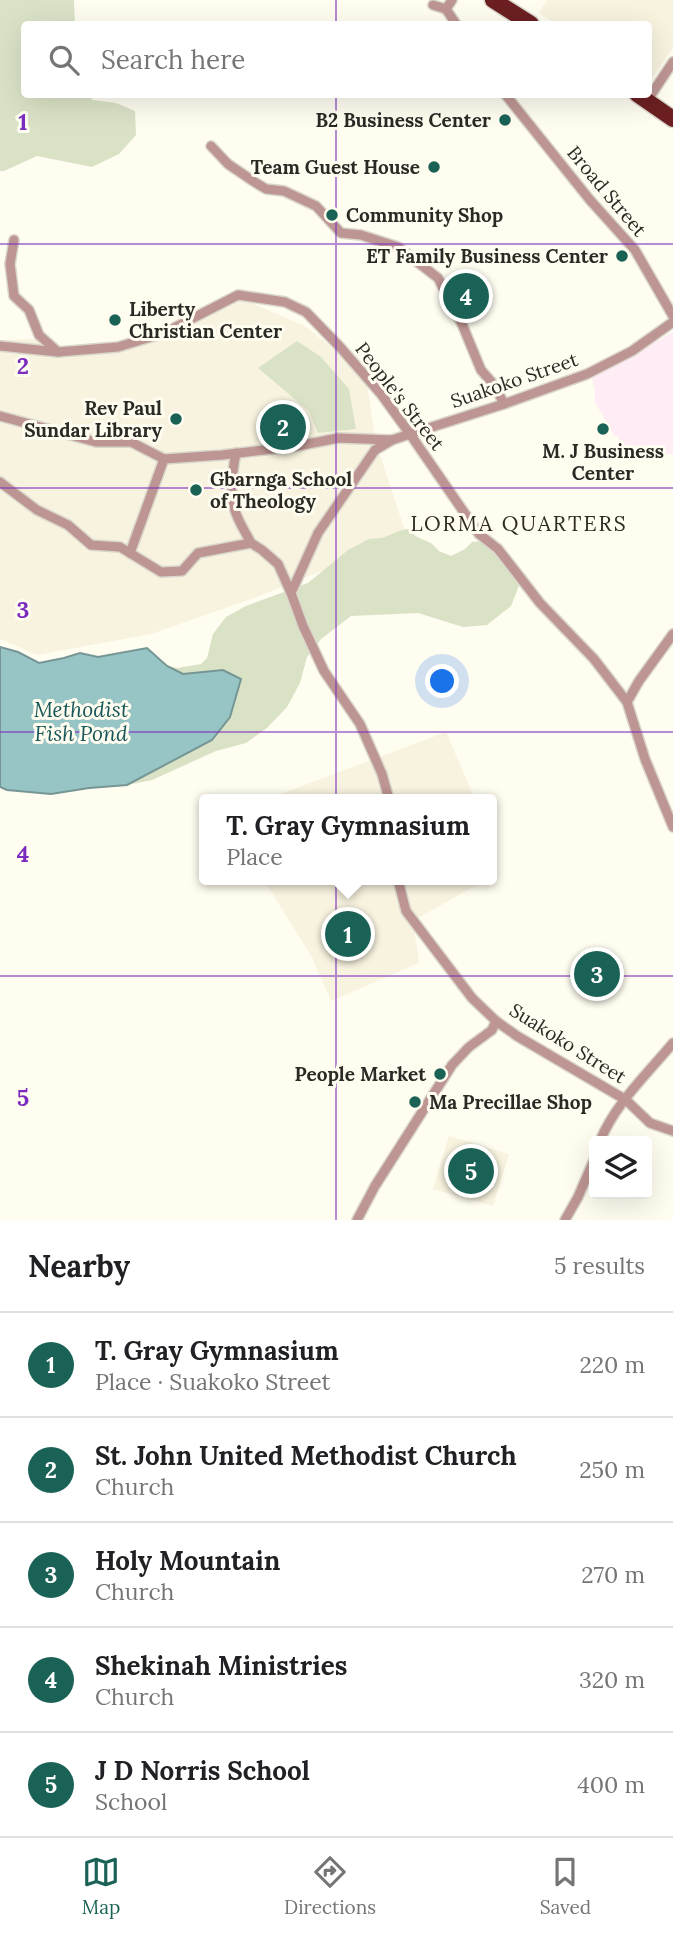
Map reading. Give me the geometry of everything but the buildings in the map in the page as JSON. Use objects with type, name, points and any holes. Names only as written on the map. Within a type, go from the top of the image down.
[{"type":"highway","points":[[493,0],[526,21]]},
{"type":"highway","points":[[642,98],[673,119]]},
{"type":"street","points":[[446,9],[452,0]]},
{"type":"street","points":[[433,5],[446,9],[454,21]]},
{"type":"street","points":[[652,86],[673,62]]},
{"type":"street","name":"Broad Street","points":[[508,98],[590,200],[635,250],[673,316]]},
{"type":"street","points":[[211,146],[228,164],[266,189],[284,191],[316,206],[341,233],[361,235],[398,247],[438,278],[481,370],[495,386],[504,404]]},
{"type":"street","points":[[14,240],[10,264],[15,296],[29,310],[39,335],[58,352]]},
{"type":"street","name":"People's Street","points":[[0,346],[58,352],[118,347],[164,333],[238,295],[285,302],[306,312],[381,394],[479,534],[498,549],[540,603],[594,659],[626,702],[645,759],[673,827]]},
{"type":"street","name":"Suakoko Street","points":[[292,593],[318,533],[375,450],[392,440],[587,374],[632,351],[673,322]]},
{"type":"street","points":[[0,416],[96,442],[131,442],[163,459],[298,446],[338,438],[392,440]]},
{"type":"street","points":[[236,453],[233,502],[237,517],[251,543],[278,564],[324,671],[360,724],[382,774],[388,794]]},
{"type":"street","points":[[130,553],[163,459]]},
{"type":"street","points":[[0,482],[37,510],[68,525],[92,545],[120,547],[160,572],[182,571],[198,553],[251,543]]},
{"type":"street","points":[[626,702],[673,634]]},
{"type":"street","name":"Suakoko Street","points":[[399,885],[406,911],[472,998],[496,1021],[626,1100],[650,1123],[673,1131]]},
{"type":"street","points":[[357,1220],[388,1164],[452,1065],[469,1047],[492,1030],[496,1021]]},
{"type":"street","points":[[603,1136],[626,1100],[673,1043]]},
{"type":"street","points":[[565,1220],[589,1172]]},
{"type":"shaded area","points":[[547,0],[673,0],[673,48],[652,79],[652,21],[551,21],[539,13]]},
{"type":"shaded area","name":"Gbarnga School of Theology","points":[[242,299],[305,326],[340,354],[367,385],[376,443],[407,537],[254,598],[151,634],[37,655],[0,639],[0,340],[47,339],[68,355],[149,338]]},
{"type":"shaded area","points":[[673,332],[673,454],[624,450],[595,402],[592,378]]},
{"type":"shaded area","points":[[446,732],[473,794],[283,794]]},
{"type":"shaded area","points":[[267,885],[476,885],[413,921],[419,963],[331,1001],[312,957]]},
{"type":"shaded area","points":[[449,1136],[509,1154],[493,1206],[433,1189]]},
{"type":"green space","points":[[0,0],[74,0],[75,21],[21,21],[21,98],[92,98],[116,103],[135,111],[136,135],[119,154],[92,167],[37,156],[0,171]]},
{"type":"green space","points":[[297,341],[321,357],[349,389],[356,429],[318,433],[309,411],[258,368]]},
{"type":"green space","points":[[412,528],[415,536],[451,556],[472,542],[483,541],[498,550],[505,566],[520,583],[511,606],[487,625],[463,627],[418,613],[351,616],[321,639],[307,657],[300,683],[287,707],[267,728],[246,743],[216,751],[152,780],[127,785],[212,740],[198,672],[183,674],[167,666],[177,668],[201,664],[207,658],[213,634],[226,617],[246,606],[308,583],[348,550],[369,539],[382,538]]},
{"type":"water","name":"Methodist Fish Pond","points":[[0,647],[18,652],[39,663],[80,653],[98,657],[147,648],[167,666],[183,674],[223,670],[241,679],[230,717],[212,740],[127,785],[51,794],[7,790],[0,787]]},
{"type":"place","name":"B2 Business Center","points":[[505,120]]},
{"type":"place","name":"Team Guest House","points":[[434,167]]},
{"type":"place","name":"Community Shop","points":[[332,215]]},
{"type":"place","name":"ET Family Business Center","points":[[622,256]]},
{"type":"place","name":"Shekinah Ministries","points":[[466,296]]},
{"type":"place","name":"Liberty Christian Center","points":[[115,320]]},
{"type":"place","name":"Rev Paul Sundar Library","points":[[176,419]]},
{"type":"place","name":"St. John United Methodist Church","points":[[283,427]]},
{"type":"place","name":"M. J Business Center","points":[[603,429]]},
{"type":"place","name":"Gbarnga School of Theology","points":[[196,490]]},
{"type":"place","name":"T. Gray Gymnasium","points":[[348,934]]},
{"type":"place","name":"Holy Mountain","points":[[597,974]]},
{"type":"place","name":"People Market","points":[[440,1074]]},
{"type":"place","name":"Ma Precillae Shop","points":[[415,1102]]},
{"type":"place","name":"J D Norris School","points":[[471,1171]]},
{"type":"district","name":"LORMA QUARTERS","points":[[519,524]]}]
